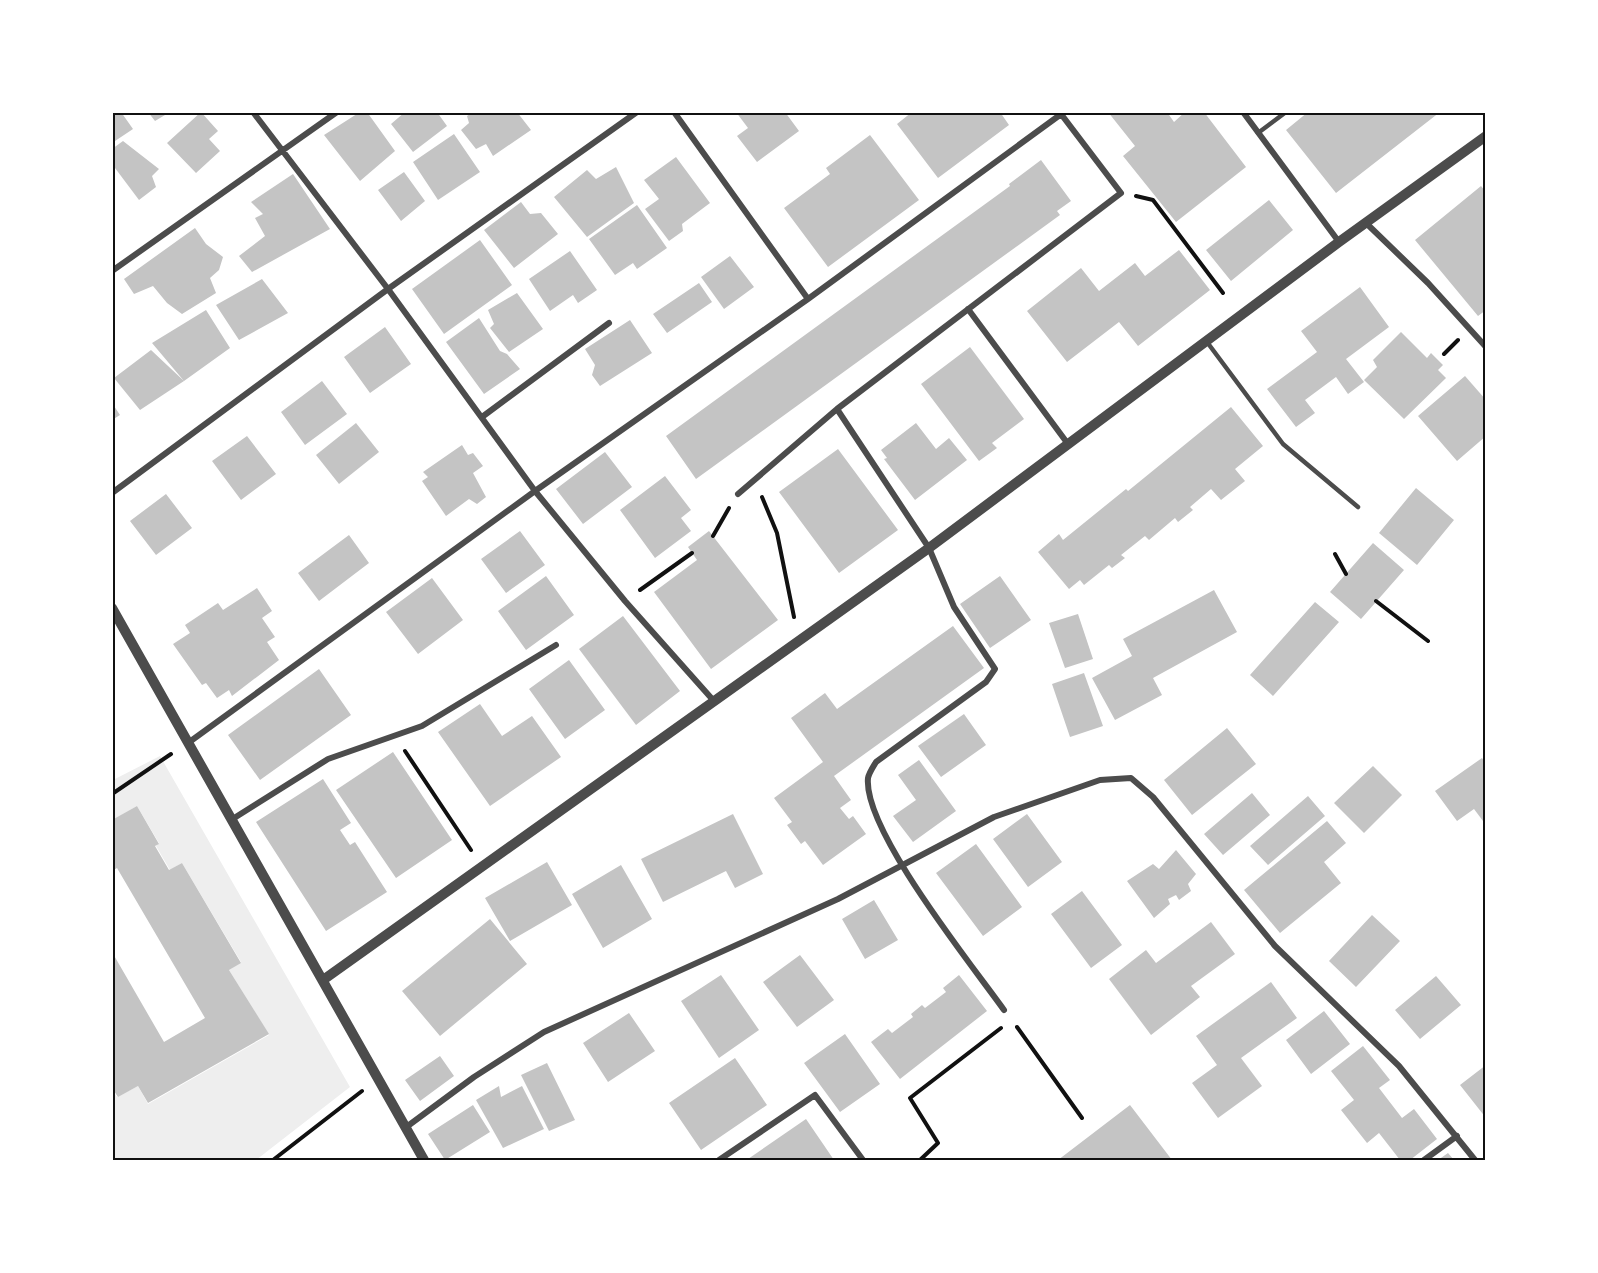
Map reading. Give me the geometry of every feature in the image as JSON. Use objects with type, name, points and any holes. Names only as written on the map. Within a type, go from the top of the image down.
[{"type":"street","points":[[253,112],[281,152],[388,289],[535,490],[624,601],[713,700]]},
{"type":"street","points":[[112,271],[337,112]]},
{"type":"street","points":[[112,493],[388,289],[637,112]]},
{"type":"street","points":[[674,112],[808,299]]},
{"type":"street","points":[[1243,112],[1339,242]]},
{"type":"street","points":[[188,743],[535,490],[808,299],[1063,113],[1121,193],[837,409],[738,494]]},
{"type":"street","points":[[323,980],[713,700],[929,549],[1206,340],[1485,136]]},
{"type":"street","points":[[1366,223],[1428,283],[1485,347]]},
{"type":"street","points":[[968,309],[1068,444]]},
{"type":"street","points":[[482,417],[609,323]]},
{"type":"street","points":[[837,409],[929,549],[954,607],[995,669],[986,682],[876,762],[868,777],[871,799],[900,865],[1004,1010]]},
{"type":"street","points":[[112,608],[424,1161]]},
{"type":"street","points":[[231,820],[328,759],[422,726],[556,645]]},
{"type":"street","points":[[405,1128],[474,1077],[544,1032],[782,926],[994,817],[1100,780],[1131,778],[1152,797],[1275,946],[1399,1066],[1475,1161]]},
{"type":"street","points":[[719,1161],[815,1095],[864,1161]]},
{"type":"street","points":[[1424,1161],[1456,1136]]},
{"type":"lane","points":[[1258,133],[1286,112]]},
{"type":"lane","points":[[1206,340],[1283,444],[1358,507]]},
{"type":"path","points":[[1121,193],[1154,200],[1223,293]]},
{"type":"path","points":[[754,480],[777,533],[794,617]]},
{"type":"path","points":[[713,536],[738,494]]},
{"type":"path","points":[[624,601],[692,552]]},
{"type":"path","points":[[1335,554],[1346,574]]},
{"type":"path","points":[[1376,601],[1428,641]]},
{"type":"path","points":[[394,736],[472,852]]},
{"type":"path","points":[[112,794],[164,758]]},
{"type":"path","points":[[920,1161],[938,1143],[910,1098],[1002,1027]]},
{"type":"path","points":[[1017,1028],[1082,1118]]},
{"type":"path","points":[[273,1161],[363,1091]]},
{"type":"shaded area","points":[[160,756],[350,1087],[256,1160],[113,1160],[112,1089],[117,1097],[138,1086],[148,1104],[269,1035],[229,970],[241,962],[182,863],[170,870],[156,846],[159,843],[137,806],[113,820],[113,780]]},
{"type":"building","points":[[112,112],[121,112],[133,129],[112,143]]},
{"type":"building","points":[[148,112],[170,112],[155,121]]},
{"type":"building","points":[[201,112],[218,131],[209,139],[220,151],[196,173],[167,143]]},
{"type":"building","points":[[360,112],[367,112],[395,151],[360,181],[324,135]]},
{"type":"building","points":[[405,112],[437,112],[447,126],[413,152],[391,124]]},
{"type":"building","points":[[473,112],[517,112],[531,130],[493,156],[486,144],[476,149],[461,130],[469,123],[467,116]]},
{"type":"building","points":[[736,112],[785,112],[799,131],[757,162],[737,136],[748,128]]},
{"type":"building","points":[[912,112],[1000,112],[1009,125],[938,178],[897,124]]},
{"type":"building","points":[[1108,112],[1167,112],[1174,122],[1185,112],[1204,112],[1246,167],[1176,222],[1123,156],[1135,146]]},
{"type":"building","points":[[1308,112],[1440,112],[1336,193],[1286,130]]},
{"type":"building","points":[[454,134],[480,172],[438,200],[413,162]]},
{"type":"building","points":[[870,135],[919,200],[828,267],[784,208],[830,174],[826,168]]},
{"type":"building","points":[[123,141],[159,169],[152,176],[156,187],[139,200],[112,164],[112,149]]},
{"type":"building","points":[[676,157],[710,203],[682,224],[683,231],[669,241],[645,209],[659,199],[644,180]]},
{"type":"building","points":[[1041,160],[1071,201],[1057,211],[1060,215],[696,479],[666,436],[1010,186],[1009,184]]},
{"type":"building","points":[[616,167],[634,203],[587,237],[554,197],[587,170],[596,179]]},
{"type":"building","points":[[404,172],[425,201],[401,221],[378,190]]},
{"type":"building","points":[[293,174],[330,229],[252,272],[239,256],[265,236],[255,218],[263,214],[251,202]]},
{"type":"building","points":[[1481,186],[1486,192],[1486,310],[1478,316],[1415,240]]},
{"type":"building","points":[[1269,200],[1293,230],[1231,281],[1206,250]]},
{"type":"building","points":[[521,202],[530,214],[541,213],[558,234],[514,268],[484,230]]},
{"type":"building","points":[[637,205],[667,248],[637,269],[633,263],[615,275],[589,239]]},
{"type":"building","points":[[195,228],[206,244],[223,257],[219,270],[210,278],[216,293],[182,314],[167,303],[153,286],[134,294],[124,279]]},
{"type":"building","points":[[480,240],[512,285],[444,334],[412,289]]},
{"type":"building","points":[[1179,250],[1210,290],[1138,346],[1119,322],[1067,362],[1027,311],[1081,268],[1099,291],[1135,263],[1145,276]]},
{"type":"building","points":[[570,251],[597,290],[578,303],[573,295],[550,311],[529,279]]},
{"type":"building","points":[[730,256],[754,287],[724,309],[701,277]]},
{"type":"building","points":[[262,279],[288,313],[239,340],[216,305]]},
{"type":"building","points":[[699,283],[712,302],[667,333],[653,314]]},
{"type":"building","points":[[1360,287],[1389,327],[1346,359],[1364,382],[1348,394],[1336,377],[1305,400],[1315,413],[1296,427],[1267,389],[1317,352],[1301,331]]},
{"type":"building","points":[[517,293],[543,329],[509,352],[490,328],[494,324],[488,310]]},
{"type":"building","points":[[206,310],[230,348],[184,381],[152,343]]},
{"type":"building","points":[[479,318],[500,351],[507,354],[520,369],[484,394],[446,342]]},
{"type":"building","points":[[630,320],[652,353],[600,386],[592,375],[595,365],[585,349]]},
{"type":"building","points":[[385,327],[411,364],[370,393],[344,357]]},
{"type":"building","points":[[1401,332],[1427,358],[1431,353],[1443,365],[1438,370],[1446,378],[1404,419],[1364,380],[1377,367],[1373,360]]},
{"type":"building","points":[[970,347],[1024,419],[992,443],[997,448],[979,461],[921,384]]},
{"type":"building","points":[[151,350],[184,381],[140,410],[114,378]]},
{"type":"building","points":[[1465,376],[1486,400],[1486,436],[1457,461],[1418,416]]},
{"type":"building","points":[[322,381],[347,414],[305,445],[281,412]]},
{"type":"building","points":[[112,403],[120,415],[112,420]]},
{"type":"building","points":[[1231,407],[1263,446],[1235,469],[1245,481],[1221,500],[1211,489],[1190,507],[1193,510],[1178,522],[1175,518],[1149,540],[1145,536],[1121,555],[1125,558],[1112,568],[1109,565],[1084,585],[1080,580],[1069,589],[1038,552],[1059,534],[1063,540],[1126,489],[1128,491]]},
{"type":"building","points":[[356,423],[379,452],[339,484],[316,455]]},
{"type":"building","points":[[916,423],[936,449],[949,438],[967,460],[915,500],[884,459],[887,458],[881,450]]},
{"type":"building","points":[[247,436],[276,474],[241,500],[212,461]]},
{"type":"building","points":[[462,445],[468,455],[473,453],[483,466],[473,473],[486,497],[477,504],[469,499],[446,516],[422,481],[428,477],[423,472]]},
{"type":"building","points":[[838,449],[898,530],[839,573],[779,492]]},
{"type":"building","points":[[605,452],[632,487],[583,524],[556,489]]},
{"type":"building","points":[[665,476],[691,510],[681,518],[691,531],[655,558],[620,510]]},
{"type":"building","points":[[1416,488],[1454,520],[1417,565],[1379,533]]},
{"type":"building","points":[[166,494],[192,528],[156,555],[130,521]]},
{"type":"building","points":[[520,531],[545,565],[506,593],[481,559]]},
{"type":"building","points":[[709,531],[778,620],[711,669],[654,592],[697,560],[688,547]]},
{"type":"building","points":[[349,535],[369,563],[319,601],[298,573]]},
{"type":"building","points":[[1373,543],[1404,570],[1361,619],[1330,592]]},
{"type":"building","points":[[546,576],[574,615],[526,650],[498,611]]},
{"type":"building","points":[[1000,576],[1031,620],[990,648],[960,604]]},
{"type":"building","points":[[432,578],[463,620],[418,654],[386,612]]},
{"type":"building","points":[[257,588],[272,611],[262,618],[275,637],[267,642],[279,660],[232,696],[229,690],[217,698],[206,683],[202,685],[173,644],[190,633],[185,625],[218,603],[223,610]]},
{"type":"building","points":[[1214,590],[1237,632],[1153,678],[1162,695],[1115,720],[1092,678],[1132,656],[1123,639]]},
{"type":"building","points":[[1315,602],[1339,622],[1273,696],[1250,675]]},
{"type":"building","points":[[1078,614],[1093,659],[1065,668],[1049,623]]},
{"type":"building","points":[[623,616],[680,691],[636,725],[579,649]]},
{"type":"building","points":[[953,626],[984,668],[834,776],[851,800],[840,808],[849,819],[853,816],[866,834],[823,865],[805,841],[801,844],[787,825],[792,822],[774,798],[823,762],[791,718],[825,693],[837,709]]},
{"type":"building","points":[[569,660],[605,710],[565,739],[529,689]]},
{"type":"building","points":[[319,669],[351,715],[260,780],[228,735]]},
{"type":"building","points":[[1084,673],[1103,726],[1070,737],[1052,684]]},
{"type":"building","points":[[480,704],[502,736],[532,716],[561,757],[490,806],[438,732]]},
{"type":"building","points":[[964,714],[986,745],[941,777],[918,746]]},
{"type":"building","points":[[1227,728],[1256,764],[1192,815],[1164,780]]},
{"type":"building","points":[[393,752],[452,840],[396,878],[336,790]]},
{"type":"building","points":[[1482,758],[1486,764],[1486,825],[1474,809],[1457,821],[1435,791]]},
{"type":"building","points":[[919,760],[956,811],[913,842],[893,816],[916,800],[898,775]]},
{"type":"building","points":[[1373,766],[1402,795],[1364,833],[1334,803]]},
{"type":"building","points":[[323,779],[351,823],[340,830],[350,845],[355,842],[387,892],[326,931],[256,822]]},
{"type":"building","points":[[1252,793],[1270,815],[1223,855],[1204,834]]},
{"type":"building","points":[[1308,796],[1325,816],[1268,865],[1250,846]]},
{"type":"building","points":[[137,806],[159,844],[155,846],[169,870],[182,863],[241,963],[229,970],[269,1034],[148,1103],[138,1086],[118,1097],[112,1088],[112,952],[164,1042],[205,1018],[117,868],[112,871],[112,820]]},
{"type":"building","points":[[733,814],[763,874],[735,888],[726,871],[663,902],[641,859]]},
{"type":"building","points":[[1027,814],[1062,862],[1028,887],[993,839]]},
{"type":"building","points":[[1327,821],[1346,843],[1324,862],[1341,883],[1280,933],[1244,890]]},
{"type":"building","points":[[976,844],[1022,907],[983,936],[936,873]]},
{"type":"building","points":[[1176,850],[1196,874],[1188,884],[1191,891],[1179,900],[1176,895],[1168,899],[1170,904],[1154,918],[1127,881],[1153,864],[1159,869]]},
{"type":"building","points":[[547,862],[572,905],[510,941],[485,898]]},
{"type":"building","points":[[621,865],[652,919],[603,948],[572,894]]},
{"type":"building","points":[[1082,891],[1122,945],[1091,968],[1051,914]]},
{"type":"building","points":[[874,900],[898,940],[865,959],[842,919]]},
{"type":"building","points":[[1372,915],[1400,941],[1356,987],[1329,961]]},
{"type":"building","points":[[490,919],[527,964],[440,1036],[402,991]]},
{"type":"building","points":[[1211,922],[1235,954],[1191,986],[1200,997],[1151,1035],[1109,979],[1146,950],[1156,963]]},
{"type":"building","points":[[800,955],[834,1000],[797,1027],[763,982]]},
{"type":"building","points":[[721,975],[759,1030],[719,1058],[681,1001]]},
{"type":"building","points":[[959,975],[987,1011],[900,1079],[871,1042],[888,1029],[892,1033],[913,1017],[911,1014],[922,1005],[925,1008],[946,992],[943,988]]},
{"type":"building","points":[[1436,976],[1461,1005],[1420,1039],[1395,1010]]},
{"type":"building","points":[[1271,982],[1297,1018],[1241,1058],[1262,1086],[1218,1118],[1192,1083],[1217,1065],[1196,1036]]},
{"type":"building","points":[[1324,1011],[1350,1044],[1311,1074],[1286,1040]]},
{"type":"building","points":[[629,1013],[655,1051],[608,1082],[583,1043]]},
{"type":"building","points":[[845,1034],[880,1084],[840,1112],[804,1063]]},
{"type":"building","points":[[1363,1046],[1390,1080],[1379,1088],[1402,1118],[1414,1109],[1437,1139],[1410,1160],[1400,1160],[1379,1133],[1367,1143],[1341,1110],[1354,1100],[1331,1071]]},
{"type":"building","points":[[440,1056],[454,1076],[420,1101],[405,1080]]},
{"type":"building","points":[[735,1058],[767,1105],[701,1150],[669,1103]]},
{"type":"building","points":[[547,1063],[575,1120],[549,1131],[521,1075]]},
{"type":"building","points":[[1486,1065],[1486,1118],[1460,1085]]},
{"type":"building","points":[[499,1086],[501,1097],[522,1086],[544,1129],[503,1148],[476,1100]]},
{"type":"building","points":[[473,1105],[490,1132],[445,1160],[428,1134]]},
{"type":"building","points":[[1130,1105],[1172,1160],[1058,1160]]},
{"type":"building","points":[[806,1119],[834,1160],[748,1159]]},
{"type":"building","points":[[1448,1153],[1454,1160],[1438,1160]]}]
